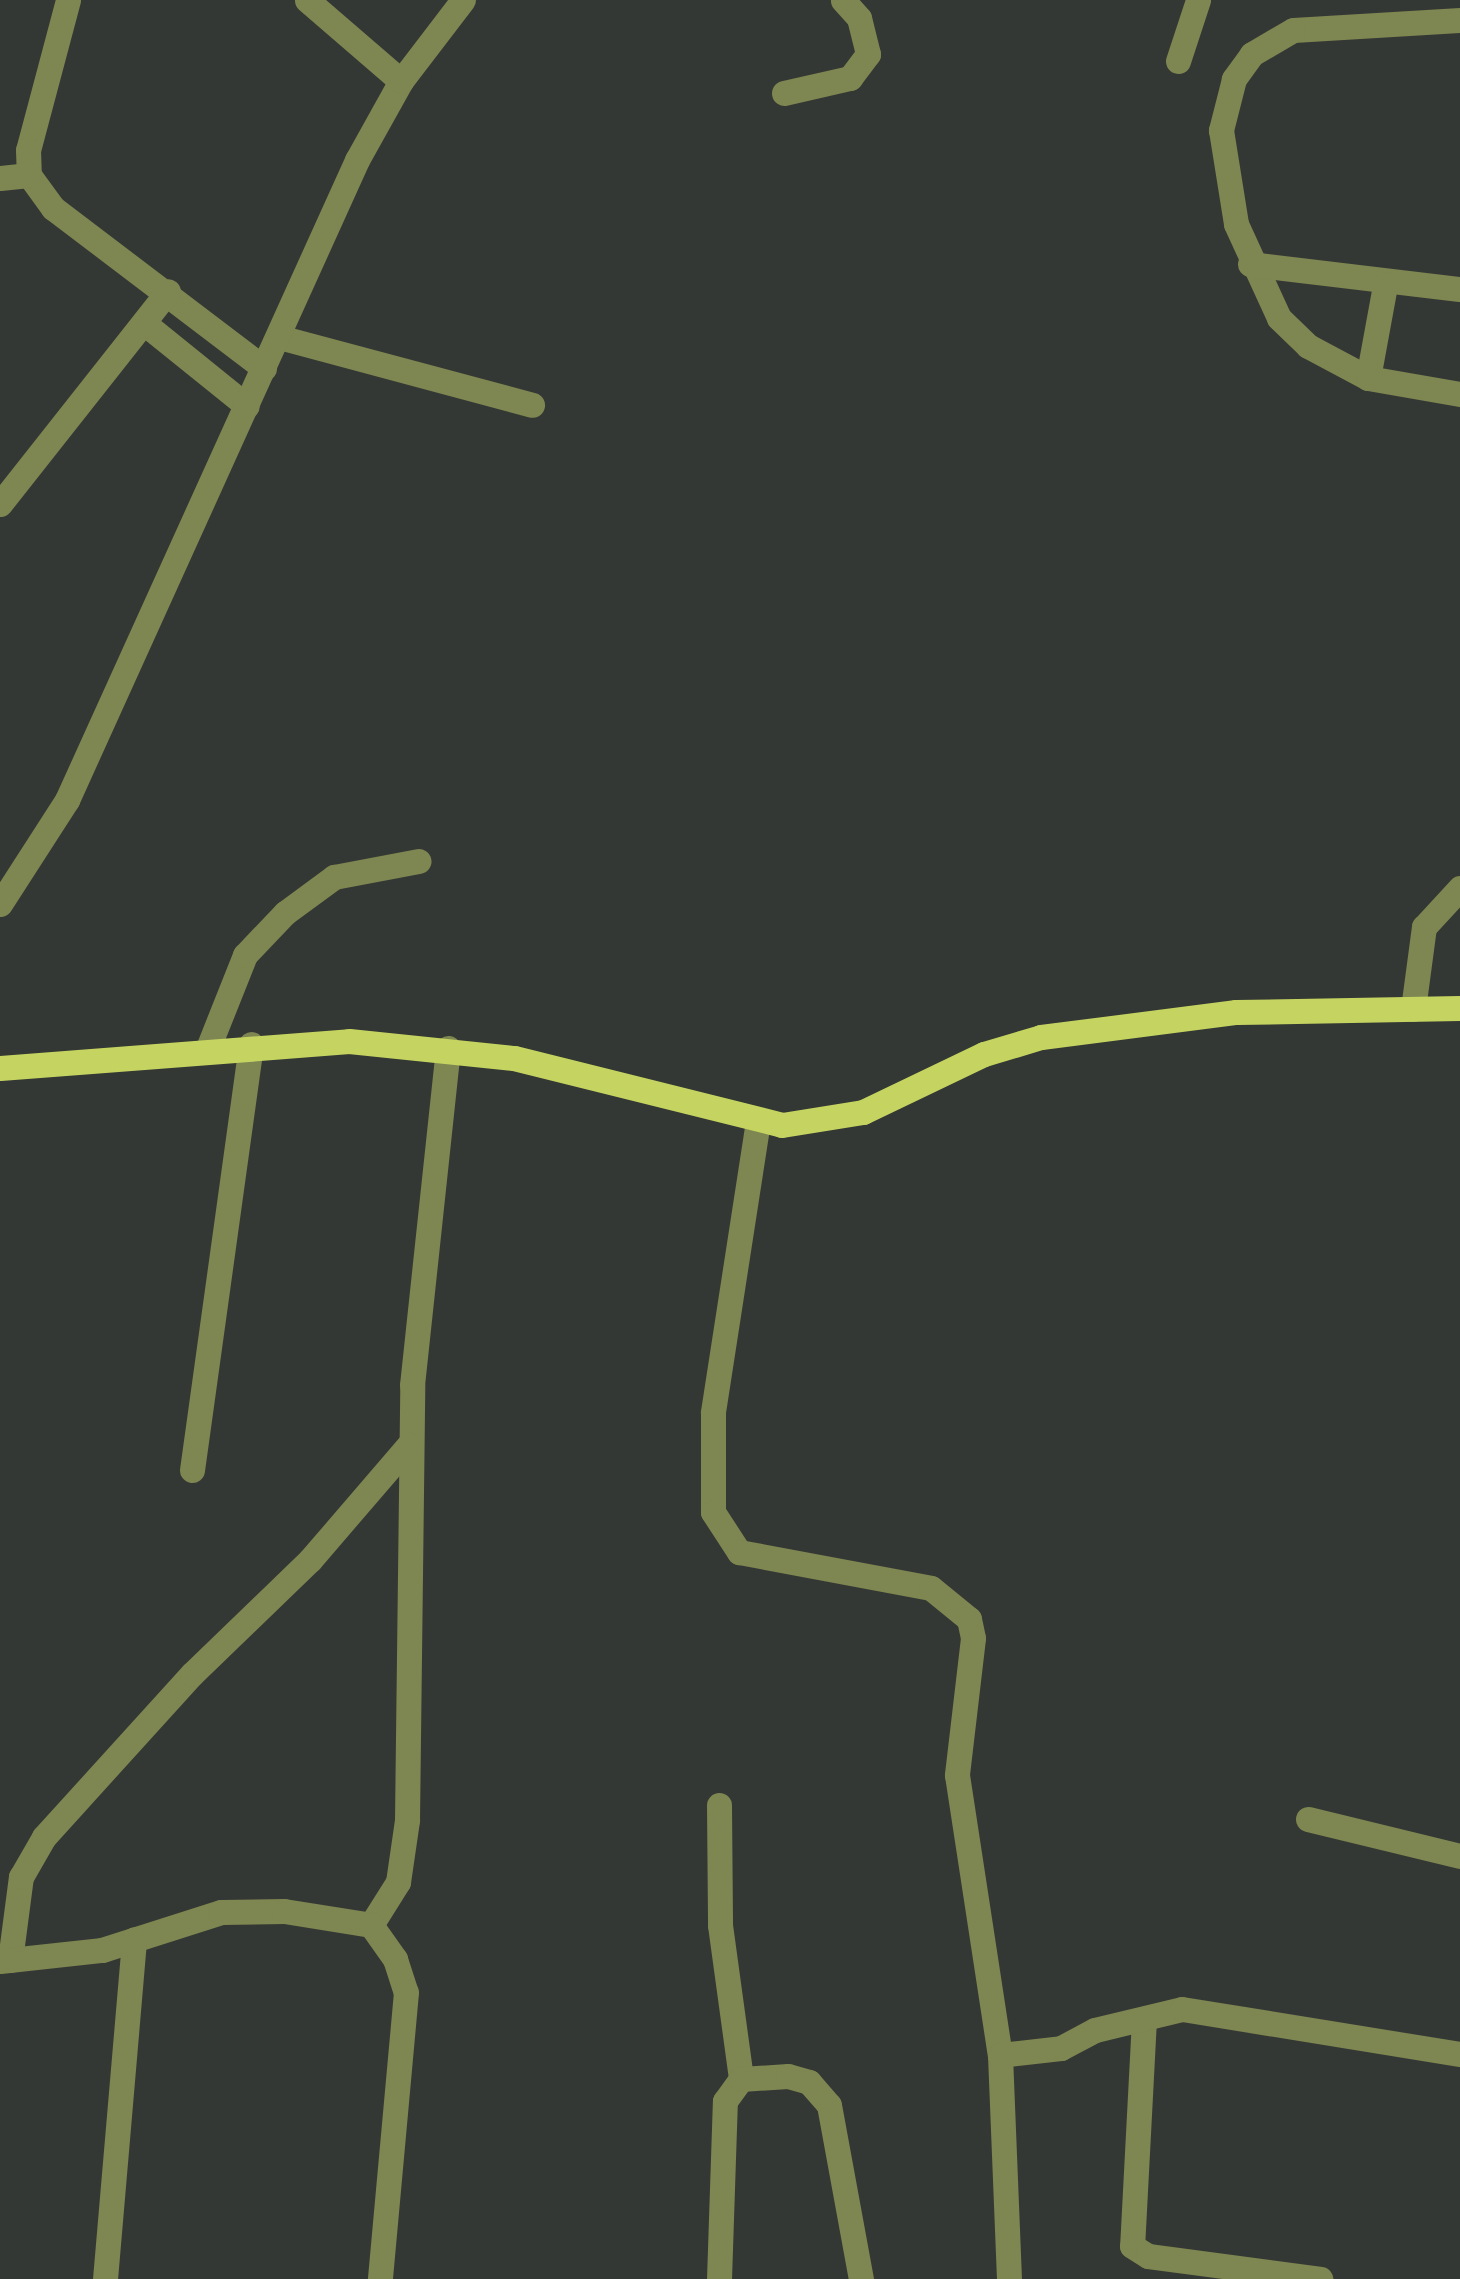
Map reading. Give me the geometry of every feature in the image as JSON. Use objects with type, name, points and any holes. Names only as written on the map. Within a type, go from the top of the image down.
[{"type":"main road","points":[[0,1068],[324,1040],[448,1048],[590,1074],[758,1121],[804,1123],[863,1112],[984,1054],[1041,1037],[1236,1012],[1460,1008]]},
{"type":"street","points":[[68,0],[28,150],[29,175],[53,208],[168,291],[264,368]]},
{"type":"street","points":[[307,0],[401,82]]},
{"type":"street","points":[[0,904],[66,800],[248,406],[356,160],[401,82],[464,0]]},
{"type":"street","points":[[784,92],[850,78],[868,54],[859,18],[843,0]]},
{"type":"street","points":[[1178,61],[1198,0]]},
{"type":"street","points":[[1460,20],[1293,30],[1252,54],[1234,79],[1221,130],[1225,177],[1250,264],[1264,296],[1290,329],[1368,378],[1460,394]]},
{"type":"street","points":[[0,178],[29,175]]},
{"type":"street","points":[[1250,264],[1385,285],[1460,289]]},
{"type":"street","points":[[1368,378],[1385,285]]},
{"type":"street","points":[[0,504],[168,291]]},
{"type":"street","points":[[144,322],[248,406]]},
{"type":"street","points":[[278,337],[532,404]]},
{"type":"street","points":[[208,1048],[245,955],[285,913],[334,877],[420,861]]},
{"type":"street","points":[[1413,1009],[1424,926],[1439,904],[1460,888]]},
{"type":"street","points":[[192,1470],[250,1044]]},
{"type":"street","points":[[372,1925],[398,1882],[407,1820],[415,1524],[409,1445],[448,1048]]},
{"type":"street","points":[[758,1121],[714,1413],[713,1512],[739,1552],[932,1588],[969,1620],[973,1638],[958,1775],[1000,2055],[1009,2279]]},
{"type":"street","points":[[380,2279],[406,1992],[396,1958],[372,1925],[284,1911],[221,1912],[47,1960],[5,1960],[22,1877],[44,1836],[192,1674],[310,1560],[409,1445]]},
{"type":"street","points":[[718,2279],[722,2114],[741,2079],[720,1925],[719,1805]]},
{"type":"street","points":[[1308,1819],[1460,1856]]},
{"type":"street","points":[[105,2279],[134,1939]]},
{"type":"street","points":[[1000,2055],[1062,2048],[1094,2030],[1182,2009],[1220,2012],[1460,2054]]},
{"type":"street","points":[[1144,2019],[1132,2246],[1148,2256],[1320,2279]]},
{"type":"street","points":[[741,2079],[788,2076],[809,2082],[829,2105],[861,2279]]}]
